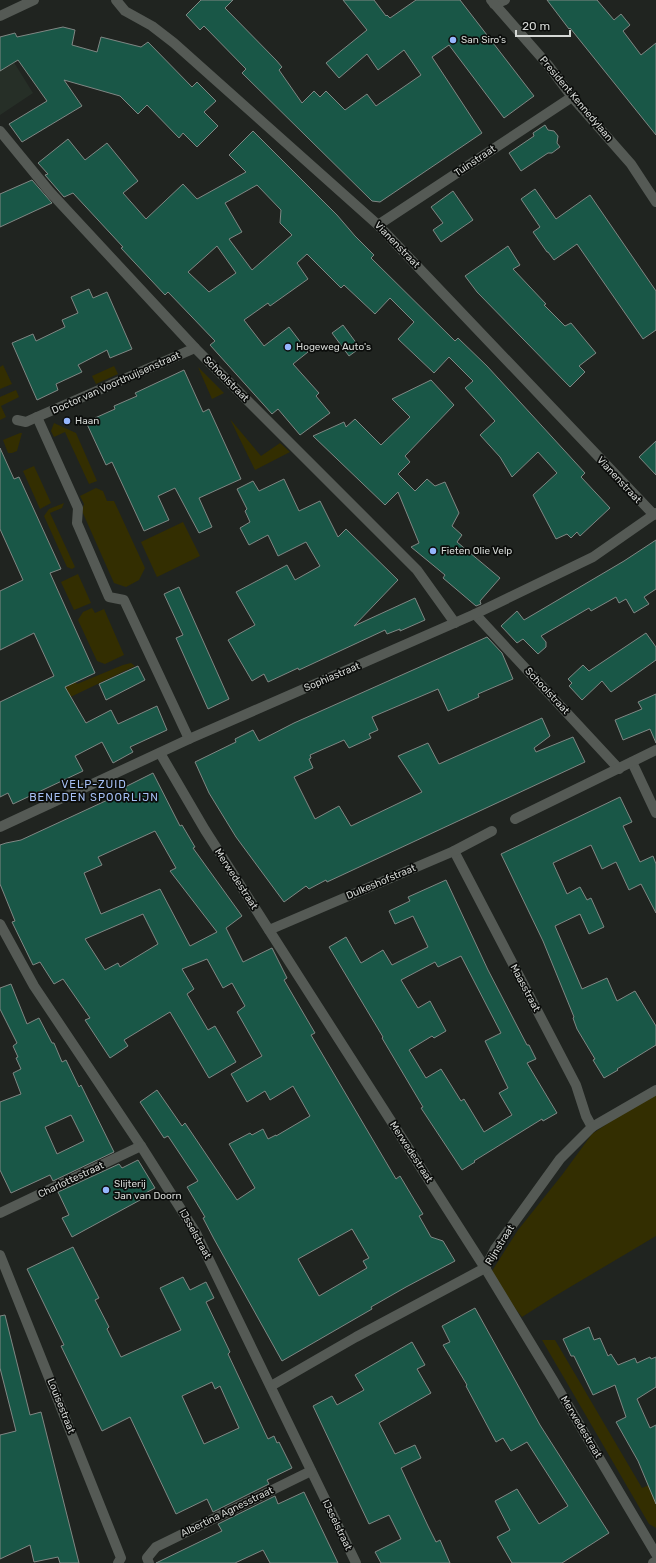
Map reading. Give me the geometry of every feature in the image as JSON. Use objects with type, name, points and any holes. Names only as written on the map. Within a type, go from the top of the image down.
[{"type":"street","points":[[0,16],[34,0]]},
{"type":"street","name":"Vianenstraat","points":[[116,0],[124,10],[152,26],[174,43],[378,225],[655,514]]},
{"type":"street","points":[[492,2],[505,0]]},
{"type":"street","name":"President Kennedylaan","points":[[492,2],[548,65],[572,97],[630,164],[656,202]]},
{"type":"street","name":"Tuinstraat","points":[[378,225],[572,97]]},
{"type":"street","name":"Schoolstraat","points":[[0,131],[55,198],[195,348],[417,570],[456,623]]},
{"type":"street","name":"Doctor van Voorthuijsenstraat","points":[[18,420],[26,422],[195,348]]},
{"type":"street","points":[[37,417],[78,508],[77,523],[110,597],[124,600],[189,739]]},
{"type":"street","name":"Sophiastraat","points":[[0,827],[189,739],[475,614],[593,557],[655,514]]},
{"type":"street","name":"Schoolstraat","points":[[475,614],[619,769]]},
{"type":"street","points":[[515,819],[656,750]]},
{"type":"street","name":"Merwedestraat","points":[[160,753],[205,830],[485,1268],[656,1554]]},
{"type":"street","points":[[632,762],[656,813]]},
{"type":"street","name":"Dulkeshofstraat","points":[[269,930],[454,851],[492,831]]},
{"type":"street","name":"Maasstraat","points":[[454,851],[576,1085],[586,1116],[592,1127]]},
{"type":"street","name":"IJsselstraat","points":[[0,924],[34,986],[142,1146],[196,1233],[356,1563]]},
{"type":"street","name":"Rijnstraat","points":[[271,1386],[356,1337],[485,1268],[494,1250],[558,1161],[592,1127],[656,1090]]},
{"type":"street","name":"Charlottestraat","points":[[0,1213],[142,1146]]},
{"type":"street","name":"Louisestraat","points":[[0,1255],[120,1560]]},
{"type":"street","name":"Albertina Agnesstraat","points":[[148,1561],[156,1547],[311,1471]]},
{"type":"shaded area","points":[[0,40],[33,93],[0,115]]},
{"type":"shaded area","points":[[3,365],[12,384],[0,389],[0,367]]},
{"type":"shaded area","points":[[114,366],[118,374],[96,384],[92,376]]},
{"type":"shaded area","points":[[198,367],[224,393],[212,399]]},
{"type":"shaded area","points":[[16,390],[19,397],[1,406],[6,417],[0,420],[0,397]]},
{"type":"shaded area","points":[[230,419],[261,456],[280,443],[290,452],[255,470]]},
{"type":"shaded area","points":[[54,423],[76,433],[97,481],[89,484],[65,432],[54,437],[51,431]]},
{"type":"shaded area","points":[[22,433],[17,451],[8,453],[3,440]]},
{"type":"shaded area","points":[[34,466],[51,503],[40,509],[23,471]]},
{"type":"shaded area","points":[[96,488],[103,491],[107,501],[114,501],[145,568],[139,580],[126,587],[114,583],[82,511],[84,504],[80,496]]},
{"type":"shaded area","points":[[64,503],[62,508],[50,513],[75,567],[72,569],[67,567],[44,516],[49,509]]},
{"type":"shaded area","points":[[183,522],[200,556],[157,577],[141,542]]},
{"type":"shaded area","points":[[78,574],[91,603],[74,610],[61,582]]},
{"type":"shaded area","points":[[92,608],[95,613],[104,609],[124,655],[105,664],[97,661],[78,620],[83,612]]},
{"type":"shaded area","points":[[131,663],[135,666],[56,704],[50,692],[75,681],[77,684]]},
{"type":"shaded area","points":[[656,1095],[656,1236],[522,1317],[509,1301],[492,1271],[518,1230],[562,1175],[592,1134],[632,1107]]},
{"type":"shaded area","points":[[542,1340],[555,1340],[642,1488],[656,1482],[656,1528],[649,1524]]},
{"type":"building","points":[[201,0],[233,0],[225,8],[282,67],[279,70],[302,103],[314,91],[320,97],[326,91],[345,110],[367,94],[376,106],[421,75],[404,50],[378,70],[367,54],[339,78],[326,63],[367,30],[343,0],[374,0],[386,16],[387,15],[390,18],[416,0],[460,0],[534,96],[504,118],[449,45],[432,57],[482,133],[380,202],[372,201],[242,73],[246,69],[204,26],[200,30],[186,15]]},
{"type":"building","points":[[547,0],[597,0],[614,20],[621,14],[630,25],[623,31],[641,55],[656,43],[656,135],[570,28],[569,29]]},
{"type":"building","points":[[63,27],[75,30],[72,45],[97,52],[101,37],[141,47],[148,42],[192,87],[197,82],[216,101],[204,112],[218,126],[197,147],[183,133],[179,138],[147,105],[138,114],[120,96],[64,80],[82,106],[22,142],[9,124],[47,101],[18,60],[0,71],[0,37],[15,33],[17,37]]},
{"type":"building","points":[[545,125],[548,130],[554,131],[558,136],[557,143],[560,147],[521,171],[509,153],[534,136],[533,133]]},
{"type":"building","points":[[253,131],[337,215],[374,255],[371,258],[455,341],[458,338],[487,366],[585,473],[581,477],[610,508],[580,536],[577,532],[571,538],[567,534],[556,539],[533,495],[557,473],[538,452],[512,477],[500,457],[480,435],[495,421],[465,388],[473,381],[449,357],[434,373],[398,339],[414,322],[390,298],[375,314],[344,285],[341,288],[307,254],[297,263],[308,279],[270,306],[268,303],[244,320],[264,346],[289,327],[308,352],[293,364],[319,393],[316,396],[330,413],[300,435],[278,409],[272,414],[210,345],[215,341],[168,292],[165,295],[73,193],[64,197],[45,175],[48,174],[38,163],[68,139],[85,160],[107,143],[138,181],[123,193],[146,219],[183,184],[197,199],[246,172],[229,155]],"holes":[[[257,185],[281,210],[280,223],[292,235],[252,270],[229,239],[242,232],[225,203]],[[217,246],[236,273],[209,292],[188,272]]]},
{"type":"building","points":[[32,180],[52,203],[0,227],[0,194]]},
{"type":"building","points":[[535,189],[556,219],[590,195],[656,291],[656,330],[643,339],[577,244],[554,260],[547,252],[533,232],[540,227],[521,199]]},
{"type":"building","points":[[453,191],[473,220],[441,242],[433,230],[443,223],[431,207]]},
{"type":"building","points":[[508,246],[520,265],[513,269],[546,304],[544,305],[565,326],[571,323],[596,353],[579,366],[585,372],[570,387],[477,292],[465,276]]},
{"type":"building","points":[[89,289],[93,298],[107,292],[132,349],[110,358],[107,350],[78,365],[82,372],[56,384],[58,390],[37,400],[12,343],[33,334],[36,341],[65,327],[62,320],[78,313],[71,297]]},
{"type":"building","points":[[343,325],[360,348],[349,356],[332,333]]},
{"type":"building","points":[[184,370],[203,412],[209,409],[241,479],[199,498],[212,527],[199,533],[175,488],[158,496],[169,520],[144,531],[112,462],[106,465],[86,422],[115,409],[114,406],[137,396],[135,393]]},
{"type":"building","points":[[431,380],[454,405],[405,456],[410,462],[398,474],[415,491],[427,479],[435,486],[445,482],[459,513],[452,526],[462,535],[457,542],[500,578],[480,601],[481,604],[476,606],[443,578],[445,575],[411,547],[419,543],[398,492],[385,505],[313,436],[344,422],[346,427],[355,419],[381,445],[410,417],[392,399]]},
{"type":"building","points":[[656,441],[656,475],[639,457]]},
{"type":"building","points":[[0,448],[14,479],[19,477],[61,569],[50,573],[95,673],[65,687],[86,723],[111,710],[118,724],[157,706],[167,730],[130,747],[133,752],[113,763],[102,742],[75,756],[83,771],[13,804],[8,793],[0,797],[0,702],[54,676],[34,633],[0,650],[0,591],[23,580],[0,529]]},
{"type":"building","points":[[284,479],[299,511],[320,501],[338,537],[346,529],[398,580],[354,626],[415,598],[425,620],[400,631],[400,629],[387,634],[385,630],[299,670],[298,668],[268,682],[264,674],[252,681],[228,640],[255,625],[236,592],[287,565],[295,580],[320,566],[306,542],[278,556],[268,535],[249,545],[240,528],[250,522],[245,511],[247,509],[237,489],[253,481],[259,491]]},
{"type":"building","points":[[656,540],[656,589],[644,597],[649,604],[634,613],[626,599],[619,603],[616,597],[591,611],[589,608],[541,636],[546,642],[546,647],[538,654],[523,639],[517,643],[501,626],[517,611],[524,620],[624,561]]},
{"type":"building","points":[[179,587],[229,699],[208,709],[176,638],[183,635],[164,594]]},
{"type":"building","points":[[646,633],[656,647],[656,660],[611,692],[602,681],[582,700],[569,686],[572,683],[568,679],[583,665],[589,671]]},
{"type":"building","points":[[487,637],[502,653],[513,679],[478,694],[479,697],[448,711],[438,689],[372,717],[378,730],[369,734],[371,738],[349,748],[344,740],[310,755],[311,758],[309,759],[313,768],[294,777],[315,819],[339,806],[351,826],[422,792],[398,756],[428,743],[439,764],[542,718],[550,736],[534,748],[536,752],[573,737],[585,762],[327,882],[326,880],[309,889],[306,886],[284,902],[236,837],[209,793],[195,762],[236,742],[235,739],[253,730],[259,741],[294,723]]},
{"type":"building","points":[[138,666],[145,680],[106,700],[99,684]]},
{"type":"building","points":[[656,694],[656,743],[650,729],[623,740],[615,720],[642,709],[638,702]]},
{"type":"building","points":[[153,773],[180,826],[182,825],[195,847],[193,848],[242,916],[226,928],[243,962],[272,948],[287,978],[284,980],[315,1033],[311,1035],[396,1179],[400,1176],[423,1214],[419,1216],[431,1237],[443,1241],[455,1261],[371,1307],[372,1309],[282,1361],[214,1239],[203,1218],[205,1217],[187,1187],[198,1181],[168,1136],[164,1138],[140,1102],[157,1090],[182,1126],[185,1123],[237,1200],[255,1188],[229,1144],[250,1133],[252,1135],[263,1129],[268,1139],[276,1136],[310,1116],[293,1086],[270,1100],[265,1091],[247,1102],[231,1074],[262,1056],[237,1012],[245,1006],[232,983],[223,988],[207,959],[182,969],[194,989],[187,994],[208,1030],[215,1026],[236,1062],[209,1078],[170,1012],[124,1040],[128,1046],[110,1058],[85,1020],[90,1018],[63,979],[54,984],[40,962],[33,965],[12,922],[15,921],[0,884],[0,845],[21,840],[127,791],[125,787]],"holes":[[[155,831],[176,868],[170,871],[217,932],[190,946],[160,889],[101,914],[84,873],[102,865],[98,857]],[[143,914],[158,944],[120,967],[118,963],[105,970],[85,939]],[[352,1229],[369,1258],[363,1261],[367,1268],[319,1296],[298,1259]]]},
{"type":"building","points":[[620,797],[632,822],[623,826],[640,862],[653,856],[656,864],[656,913],[641,884],[629,890],[616,862],[602,869],[591,845],[553,863],[567,894],[580,887],[587,900],[591,898],[604,927],[589,934],[580,914],[555,926],[582,989],[607,978],[617,1001],[635,991],[656,1026],[656,1045],[604,1078],[593,1060],[595,1059],[577,1029],[573,1018],[574,1017],[543,941],[501,854]]},
{"type":"building","points":[[446,880],[488,970],[527,1045],[529,1045],[536,1059],[527,1063],[557,1113],[543,1121],[542,1119],[462,1170],[421,1108],[423,1107],[329,947],[346,937],[361,963],[383,950],[392,965],[428,947],[413,916],[395,924],[389,911],[410,901],[408,897]],"holes":[[[461,956],[501,1033],[485,1041],[508,1088],[499,1093],[512,1115],[484,1132],[464,1099],[461,1101],[441,1069],[426,1078],[409,1050],[432,1036],[434,1038],[446,1031],[430,1001],[418,1008],[401,980],[435,962],[438,967]]]},
{"type":"building","points":[[11,984],[27,1024],[39,1018],[52,1043],[54,1043],[62,1062],[66,1060],[79,1087],[81,1085],[114,1152],[53,1181],[50,1175],[11,1193],[0,1170],[0,1102],[21,1094],[13,1073],[21,1069],[13,1046],[17,1043],[0,1009],[0,988]],"holes":[[[71,1115],[84,1141],[57,1154],[45,1127]]]},
{"type":"building","points":[[138,1160],[155,1188],[140,1196],[142,1199],[72,1237],[62,1218],[69,1215],[58,1192],[119,1164],[122,1168]]},
{"type":"building","points":[[73,1247],[99,1298],[95,1300],[109,1327],[107,1329],[121,1357],[181,1330],[160,1288],[183,1277],[190,1290],[206,1282],[214,1298],[206,1302],[230,1352],[228,1354],[268,1439],[274,1436],[277,1443],[279,1442],[292,1468],[267,1480],[269,1484],[213,1512],[207,1499],[176,1514],[130,1417],[102,1431],[61,1346],[64,1345],[27,1269]],"holes":[[[212,1382],[215,1389],[220,1386],[239,1428],[204,1444],[182,1396]]]},
{"type":"building","points":[[475,1308],[540,1425],[609,1533],[562,1563],[512,1563],[497,1537],[510,1530],[495,1501],[517,1489],[539,1524],[568,1506],[527,1442],[511,1451],[503,1438],[496,1442],[466,1386],[467,1385],[443,1345],[450,1342],[442,1326]]},
{"type":"building","points":[[5,1315],[30,1415],[41,1412],[79,1563],[60,1563],[58,1557],[34,1562],[30,1545],[0,1559],[0,1435],[16,1431],[0,1368],[0,1316]]},
{"type":"building","points":[[589,1327],[594,1340],[600,1338],[608,1356],[611,1354],[618,1365],[635,1358],[637,1363],[650,1357],[651,1359],[656,1357],[656,1387],[637,1399],[650,1428],[656,1425],[656,1504],[638,1461],[616,1422],[626,1417],[615,1385],[593,1395],[574,1356],[571,1356],[563,1339]]},
{"type":"building","points":[[412,1342],[425,1365],[417,1369],[431,1393],[379,1423],[395,1454],[415,1445],[421,1458],[401,1468],[436,1542],[440,1540],[450,1563],[381,1563],[375,1552],[401,1539],[389,1515],[369,1524],[313,1406],[332,1396],[337,1405],[364,1390],[355,1375]]},
{"type":"building","points":[[304,1492],[338,1563],[270,1563],[263,1550],[235,1563],[156,1563],[222,1531],[218,1524],[275,1496],[278,1504]]},
{"type":"place","name":"San Siro's","points":[[453,40]]},
{"type":"place","name":"Hogeweg Auto's","points":[[288,347]]},
{"type":"place","name":"Haan","points":[[67,421]]},
{"type":"place","name":"Fieten Olie Velp","points":[[433,551]]},
{"type":"place","name":"Slijterij Jan van Doorn","points":[[106,1190]]},
{"type":"district","name":"VELP-ZUID BENEDEN SPOORLIJN","points":[[94,790]]}]
